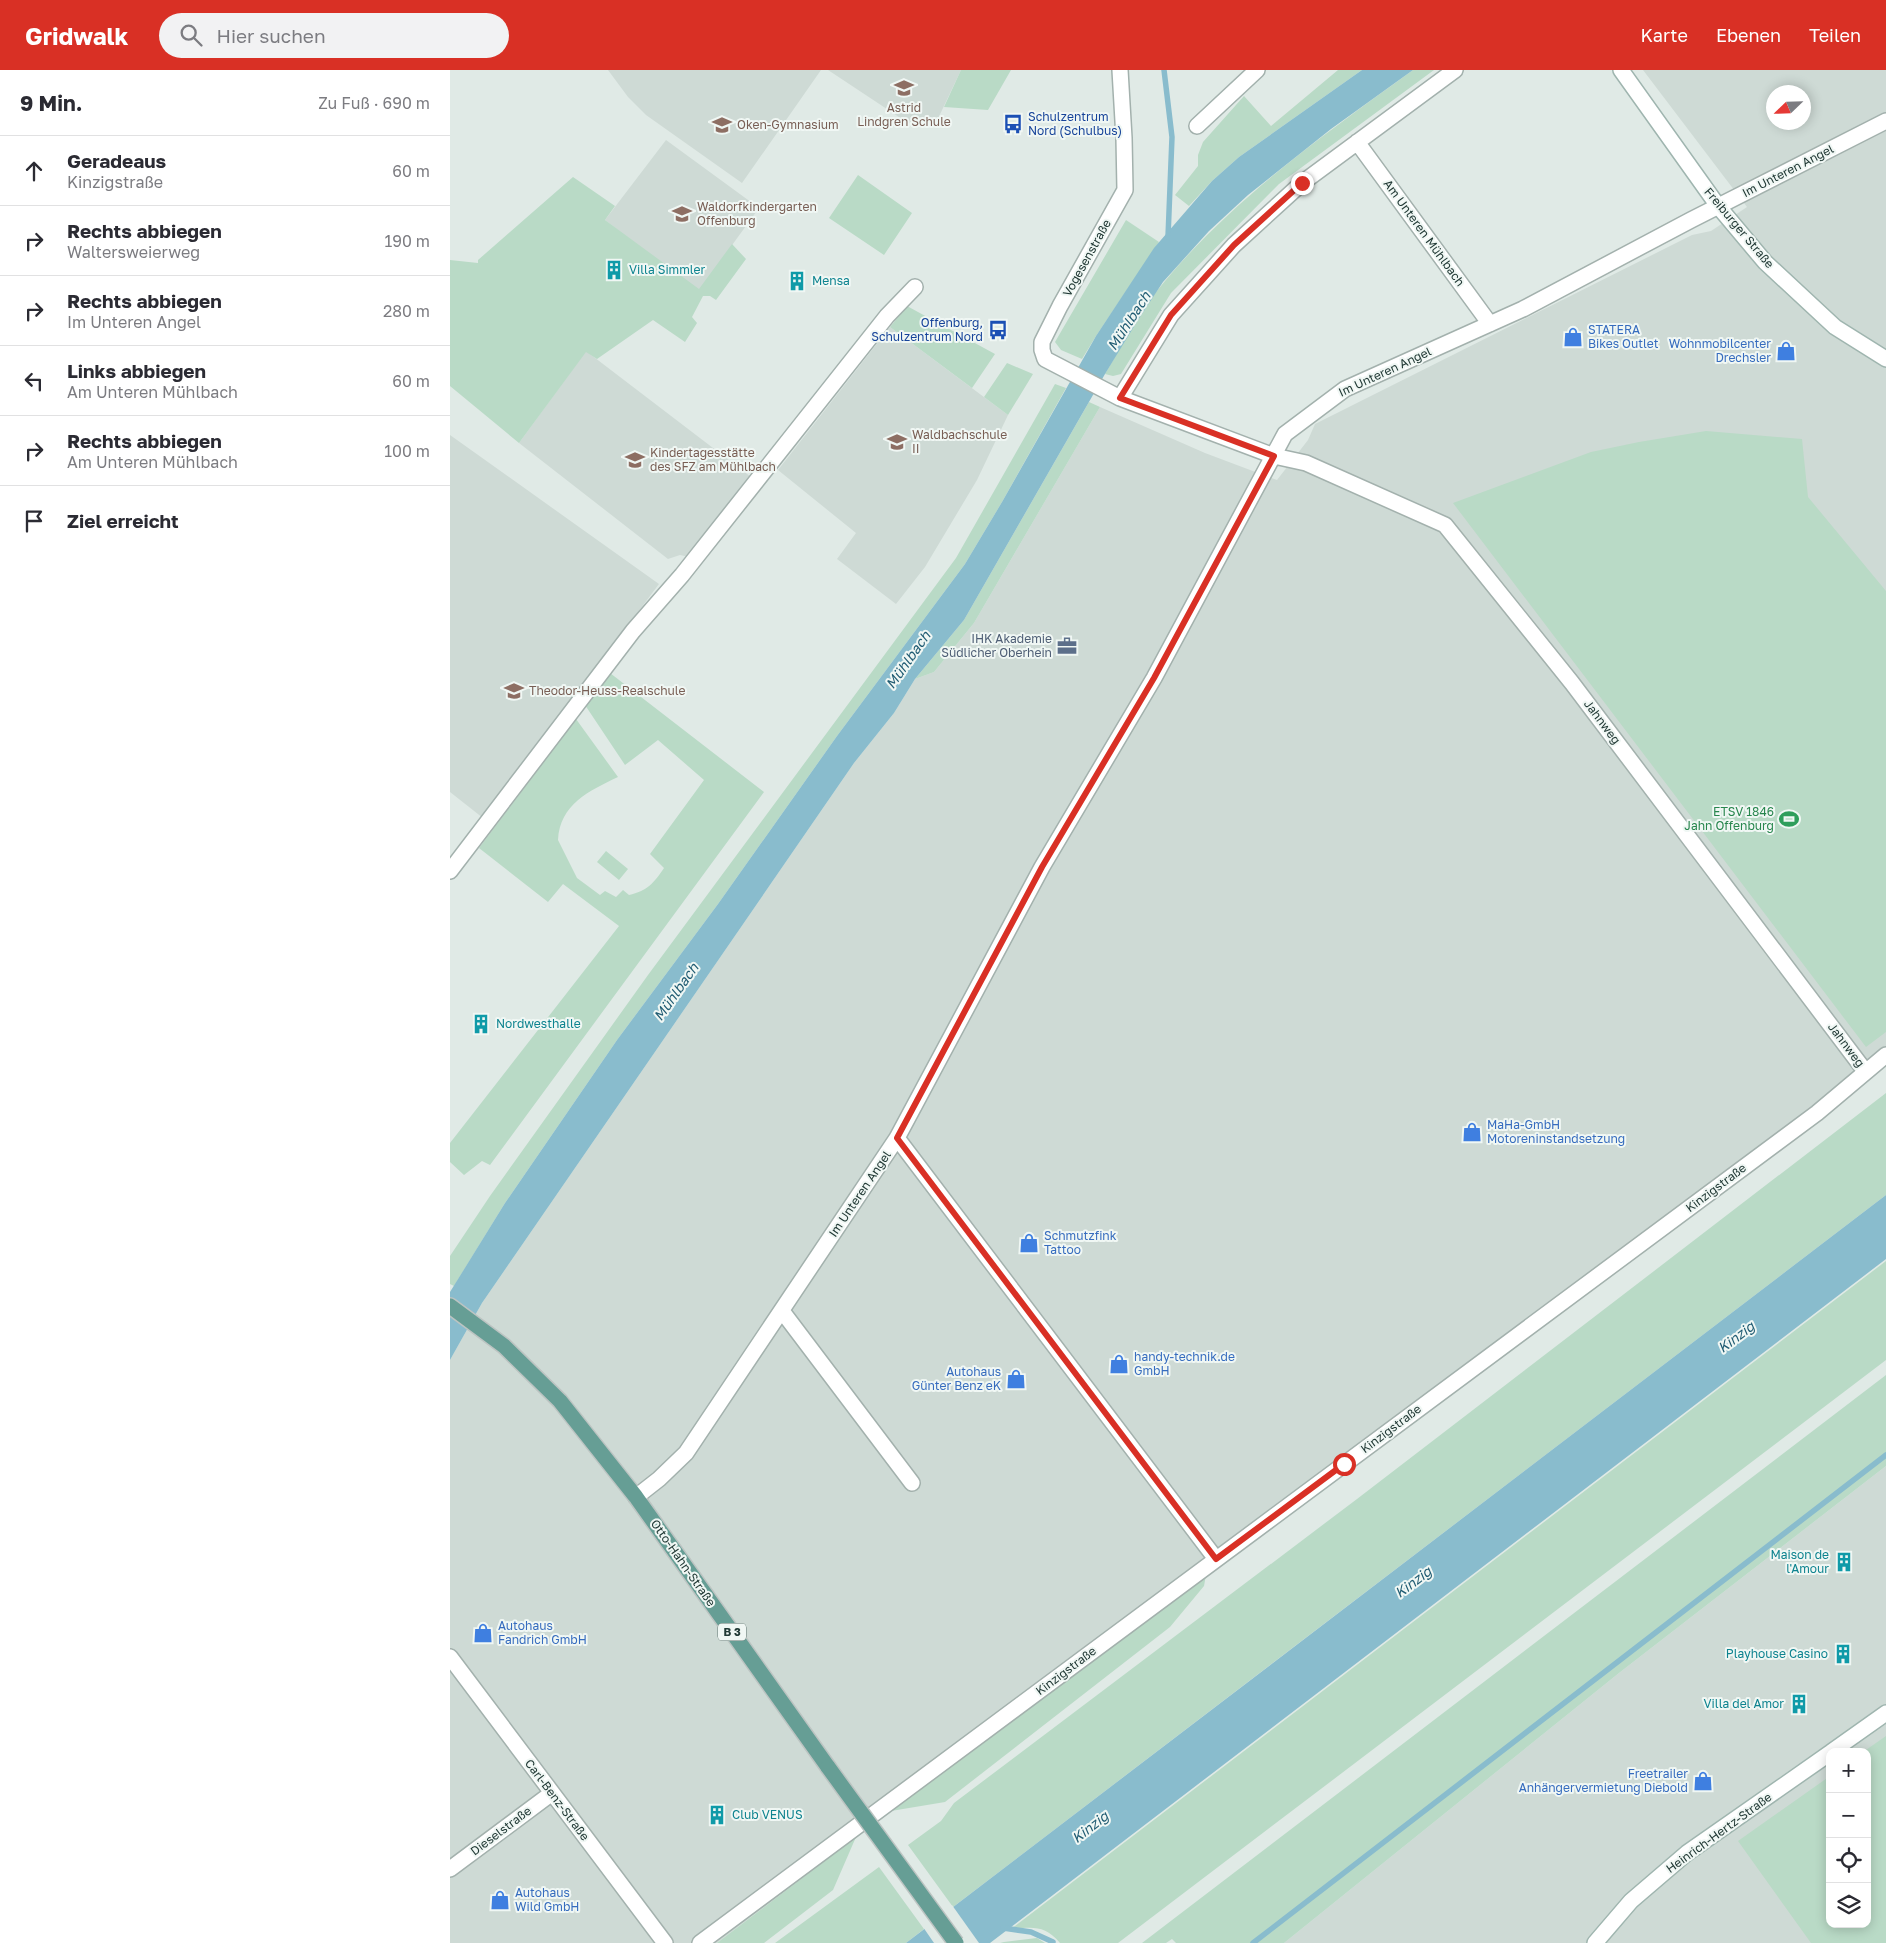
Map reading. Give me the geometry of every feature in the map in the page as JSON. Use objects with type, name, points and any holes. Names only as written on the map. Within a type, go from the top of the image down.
[{"type":"main road","name":"Otto-Hahn-Straße","points":[[450,1306],[504,1346],[560,1401],[636,1497],[956,1943]]},
{"type":"street","name":"Vogesenstraße","points":[[1120,70],[1125,190],[1042,342],[1045,359],[1120,398]]},
{"type":"street","points":[[1197,126],[1257,70]]},
{"type":"street","points":[[1274,456],[1120,398],[1171,315],[1234,245],[1302,183],[1455,70]]},
{"type":"street","name":"Freiburger Straße","points":[[1621,70],[1718,206],[1765,262],[1835,327],[1886,358]]},
{"type":"street","name":"Im Unteren Angel","points":[[636,1497],[659,1479],[686,1453],[897,1138],[1042,867],[1154,678],[1285,434],[1345,389],[1490,324],[1886,121]]},
{"type":"street","name":"Am Unteren Mühlbach","points":[[1357,142],[1490,324]]},
{"type":"street","points":[[450,871],[633,631],[682,575],[887,316],[915,287]]},
{"type":"street","name":"Jahnweg","points":[[1274,456],[1306,463],[1446,526],[1561,669],[1865,1071]]},
{"type":"street","name":"Kinzigstraße","points":[[700,1943],[1817,1113],[1886,1055]]},
{"type":"street","points":[[897,1138],[1216,1559]]},
{"type":"street","points":[[782,1311],[912,1483]]},
{"type":"street","name":"Carl-Benz-Straße","points":[[450,1656],[665,1943]]},
{"type":"street","name":"Heinrich-Hertz-Straße","points":[[1836,1748],[1886,1713]]},
{"type":"street","name":"Heinrich-Hertz-Straße","points":[[1595,1943],[1631,1901],[1687,1853],[1826,1755]]},
{"type":"street","name":"Dieselstraße","points":[[450,1869],[552,1793]]},
{"type":"shaded area","name":"Oken-Gymnasium","points":[[608,70],[821,70],[742,183],[646,115],[628,97]]},
{"type":"shaded area","name":"Astrid Lindgren Schule","points":[[828,70],[961,70],[934,127],[908,123]]},
{"type":"shaded area","points":[[1643,70],[1886,70],[1886,1061],[1732,1183],[856,1837],[717,1943],[450,1943],[450,1360],[482,1303],[854,763],[894,713],[915,679],[934,672],[974,623],[1100,407],[1205,453],[1277,480],[1308,440],[1315,424],[1692,235],[1711,231],[1747,207]]},
{"type":"shaded area","name":"Waldorfkindergarten Offenburg","points":[[666,140],[759,208],[698,292],[605,220]]},
{"type":"shaded area","name":"Waldbachschule II","points":[[890,327],[1008,415],[977,480],[925,567],[896,604],[837,559],[856,533],[778,470]]},
{"type":"shaded area","name":"Kindertagesstätte des SFZ am Mühlbach","points":[[586,351],[751,477],[689,557],[680,555],[668,559],[519,443]]},
{"type":"shaded area","name":"Theodor-Heuss-Realschule","points":[[450,435],[659,584],[483,818],[450,792]]},
{"type":"shaded area","points":[[1886,1466],[1886,1943],[1284,1943],[1619,1673]]},
{"type":"green space","points":[[961,70],[1011,70],[988,110],[944,107]]},
{"type":"green space","points":[[1338,70],[1362,70],[1239,157],[1212,181],[1189,206],[1175,195],[1198,166],[1198,155],[1203,142],[1244,96],[1271,126]]},
{"type":"green space","points":[[1413,70],[1434,70],[1279,184],[1171,293],[1121,374],[1113,376],[1105,374],[1148,303],[1192,250],[1251,194],[1282,168]]},
{"type":"green space","points":[[858,175],[912,213],[884,255],[829,218]]},
{"type":"green space","points":[[573,177],[615,206],[605,220],[699,289],[732,244],[746,259],[716,300],[710,296],[703,296],[692,317],[697,323],[685,342],[653,320],[597,359],[586,352],[519,443],[450,386],[450,260],[478,263],[478,260]]},
{"type":"green space","points":[[1126,220],[1159,242],[1082,359],[1061,350],[1055,342]]},
{"type":"green space","points":[[907,306],[995,354],[972,388],[890,327]]},
{"type":"green space","points":[[1007,363],[1033,374],[1008,415],[984,397]]},
{"type":"green space","points":[[1055,384],[1066,388],[965,564],[837,736],[718,904],[617,1040],[505,1203],[454,1286],[450,1284],[450,1256],[490,1196],[648,975],[956,558]]},
{"type":"green space","points":[[1089,402],[1100,407],[974,623],[934,672],[915,679],[964,620]]},
{"type":"green space","name":"ETSV 1846 Jahn Offenburg","points":[[1706,431],[1802,439],[1808,497],[1886,591],[1886,1032],[1866,1047],[1453,503],[1591,452]]},
{"type":"green space","points":[[610,673],[764,792],[490,1165],[482,1161],[464,1175],[450,1162],[450,1143],[619,926],[563,884],[548,902],[479,848],[576,719],[618,777],[587,794],[570,808],[564,817],[558,840],[577,878],[600,895],[605,891],[616,897],[623,890],[629,895],[645,889],[653,882],[664,868],[650,854],[704,780],[658,740],[625,765],[585,705]]},
{"type":"green space","points":[[606,851],[628,869],[619,880],[597,862]]},
{"type":"green space","points":[[1886,1093],[1886,1195],[953,1907],[908,1845],[941,1821],[954,1803],[1357,1499]]},
{"type":"green space","points":[[1886,1261],[1886,1360],[1118,1943],[1060,1943],[1049,1933],[1038,1928],[1011,1929]]},
{"type":"green space","points":[[1886,1375],[1886,1466],[1619,1673],[1284,1943],[1176,1943],[1172,1939],[1166,1943],[1142,1943]]},
{"type":"green space","points":[[1206,1575],[1204,1586],[1170,1627],[945,1802],[891,1811]]},
{"type":"green space","points":[[1886,1736],[1886,1943],[1811,1943],[1738,1841],[1826,1779],[1826,1928],[1871,1928],[1871,1748],[1869,1748]]},
{"type":"green space","points":[[856,1837],[833,1890],[764,1943],[717,1943]]},
{"type":"green space","points":[[879,1867],[924,1929],[906,1943],[775,1943]]},
{"type":"green space","points":[[1037,1938],[1045,1943],[1000,1943],[1004,1942]]},
{"type":"water","name":"Mühlbach","points":[[1362,70],[1413,70],[1331,129],[1248,195],[1209,231],[1163,282],[1105,374],[964,620],[915,679],[894,713],[854,763],[482,1303],[450,1360],[450,1292],[505,1203],[617,1040],[718,904],[837,736],[965,564],[1096,336],[1154,248],[1212,181],[1239,157]]},
{"type":"water","name":"Kinzig","points":[[1886,1195],[1886,1259],[990,1943],[906,1943]]},
{"type":"pier","points":[[952,1905],[979,1943],[934,1943],[923,1927]]},
{"type":"waterway","points":[[1164,70],[1172,137],[1168,237]]},
{"type":"waterway","points":[[1253,1943],[1886,1455]]},
{"type":"waterway","points":[[1003,1928],[1031,1932],[1053,1942]]},
{"type":"place","name":"Astrid Lindgren Schule","points":[[904,88]]},
{"type":"place","name":"Schulzentrum Nord (Schulbus)","points":[[1013,124]]},
{"type":"place","name":"Oken-Gymnasium","points":[[722,125]]},
{"type":"place","name":"Waldorfkindergarten Offenburg","points":[[682,214]]},
{"type":"place","name":"Villa Simmler","points":[[614,270]]},
{"type":"place","name":"Mensa","points":[[797,281]]},
{"type":"place","name":"Offenburg, Schulzentrum Nord","points":[[998,330]]},
{"type":"place","name":"STATERA Bikes Outlet","points":[[1573,337]]},
{"type":"place","name":"Wohnmobilcenter Drechsler","points":[[1786,351]]},
{"type":"place","name":"Waldbachschule II","points":[[897,442]]},
{"type":"place","name":"Kindertagesstätte des SFZ am Mühlbach","points":[[635,460]]},
{"type":"place","name":"IHK Akademie Südlicher Oberhein","points":[[1067,646]]},
{"type":"place","name":"Theodor-Heuss-Realschule","points":[[514,691]]},
{"type":"place","name":"ETSV 1846 Jahn Offenburg","points":[[1789,819]]},
{"type":"place","name":"Nordwesthalle","points":[[481,1024]]},
{"type":"place","name":"MaHa-GmbH Motoreninstandsetzung","points":[[1472,1132]]},
{"type":"place","name":"Schmutzfink Tattoo","points":[[1029,1243]]},
{"type":"place","name":"handy-technik.de GmbH","points":[[1119,1364]]},
{"type":"place","name":"Autohaus Günter Benz eK","points":[[1016,1379]]},
{"type":"place","name":"Maison de l'Amour","points":[[1844,1562]]},
{"type":"place","name":"Autohaus Fandrich GmbH","points":[[483,1633]]},
{"type":"place","name":"Playhouse Casino","points":[[1843,1654]]},
{"type":"place","name":"Villa del Amor","points":[[1799,1704]]},
{"type":"place","name":"Freetrailer Anhängervermietung Diebold","points":[[1703,1781]]},
{"type":"place","name":"Club VENUS","points":[[717,1815]]},
{"type":"place","name":"Autohaus Wild GmbH","points":[[500,1900]]},
{"type":"route","points":[[1302,183],[1234,245],[1171,315],[1120,398],[1274,456],[1154,678],[1042,867],[897,1138],[1216,1559],[1344,1464]]}]
